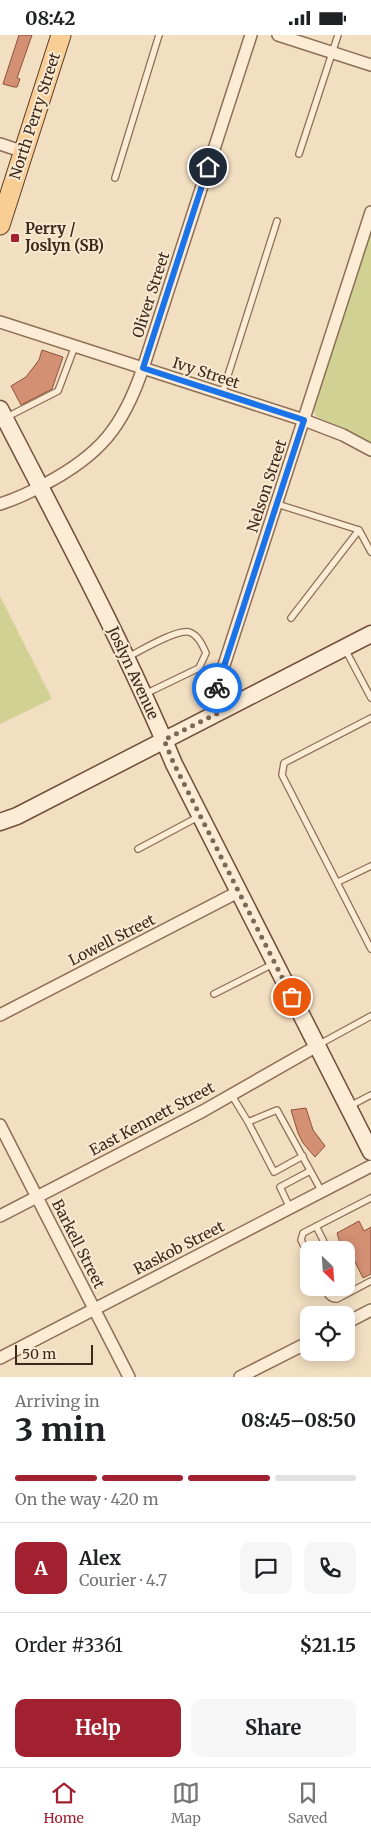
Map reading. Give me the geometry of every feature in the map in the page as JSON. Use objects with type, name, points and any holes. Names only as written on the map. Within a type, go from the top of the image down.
[{"type":"main road","name":"North Perry Street","points":[[0,225],[61,35]]},
{"type":"main road","name":"Joslyn Avenue","points":[[2,414],[126,658],[200,816],[371,1152]]},
{"type":"main road","points":[[0,821],[17,816],[371,634]]},
{"type":"street","name":"Oliver Street","points":[[0,504],[40,487],[79,464],[107,438],[128,406],[143,368],[251,35]]},
{"type":"street","points":[[278,35],[371,65]]},
{"type":"street","points":[[0,144],[24,152]]},
{"type":"street","name":"Nelson Street","points":[[218,713],[215,701],[216,693],[371,212]]},
{"type":"street","name":"Ivy Street","points":[[0,322],[304,420],[343,435],[371,450]]},
{"type":"street","name":"Lowell Street","points":[[0,1015],[238,892]]},
{"type":"street","name":"East Kennett Street","points":[[0,1216],[203,1111],[317,1046]]},
{"type":"street","name":"Barkell Street","points":[[0,1125],[129,1377]]},
{"type":"street","name":"Raskob Street","points":[[0,1357],[371,1166]]},
{"type":"street","points":[[355,1318],[371,1310]]},
{"type":"street","points":[[240,1377],[300,1347]]},
{"type":"lane","points":[[115,178],[159,35]]},
{"type":"lane","points":[[299,154],[338,35]]},
{"type":"lane","points":[[222,394],[277,221]]},
{"type":"lane","points":[[2,414],[58,391],[75,346]]},
{"type":"lane","points":[[276,504],[360,530],[371,552]]},
{"type":"lane","points":[[291,618],[360,530]]},
{"type":"lane","points":[[126,658],[179,632],[189,633],[199,639],[206,653],[199,667],[143,695]]},
{"type":"lane","points":[[345,647],[371,698]]},
{"type":"lane","points":[[371,718],[284,763],[282,775],[371,949]]},
{"type":"lane","points":[[138,849],[200,816]]},
{"type":"lane","points":[[338,883],[371,866]]},
{"type":"lane","points":[[214,994],[274,963]]},
{"type":"lane","points":[[317,1046],[371,1016]]},
{"type":"lane","points":[[231,1094],[274,1171],[302,1156]]},
{"type":"lane","points":[[348,1107],[371,1095]]},
{"type":"lane","points":[[248,1122],[277,1110],[322,1192]]},
{"type":"lane","points":[[290,1208],[280,1187],[310,1171]]},
{"type":"lane","points":[[302,1241],[303,1233],[371,1199]]},
{"type":"lane","points":[[316,1226],[324,1241]]},
{"type":"lane","points":[[355,1287],[371,1281]]},
{"type":"lane","points":[[329,1296],[332,1299],[337,1299],[340,1296]]},
{"type":"green space","points":[[371,230],[371,443],[344,428],[317,417],[313,410]]},
{"type":"green space","points":[[0,596],[52,699],[0,724]]},
{"type":"building","points":[[19,35],[32,35],[17,78],[20,79],[17,87],[14,87],[3,84]]},
{"type":"building","points":[[42,350],[63,357],[52,389],[21,405],[11,386],[26,377],[39,360]]},
{"type":"building","points":[[306,1108],[313,1130],[325,1146],[315,1157],[303,1143],[291,1110]]},
{"type":"building","points":[[359,1221],[364,1231],[371,1227],[371,1274],[363,1278],[355,1262],[355,1241],[339,1241],[337,1233]]},
{"type":"way so far","points":[[217,688],[215,703],[218,713],[164,740],[174,764],[292,997]]},
{"type":"place","name":"Perry / Joslyn (SB)","points":[[15,238]]},
{"type":"route","points":[[208,167],[143,368],[304,420],[217,688]]}]
